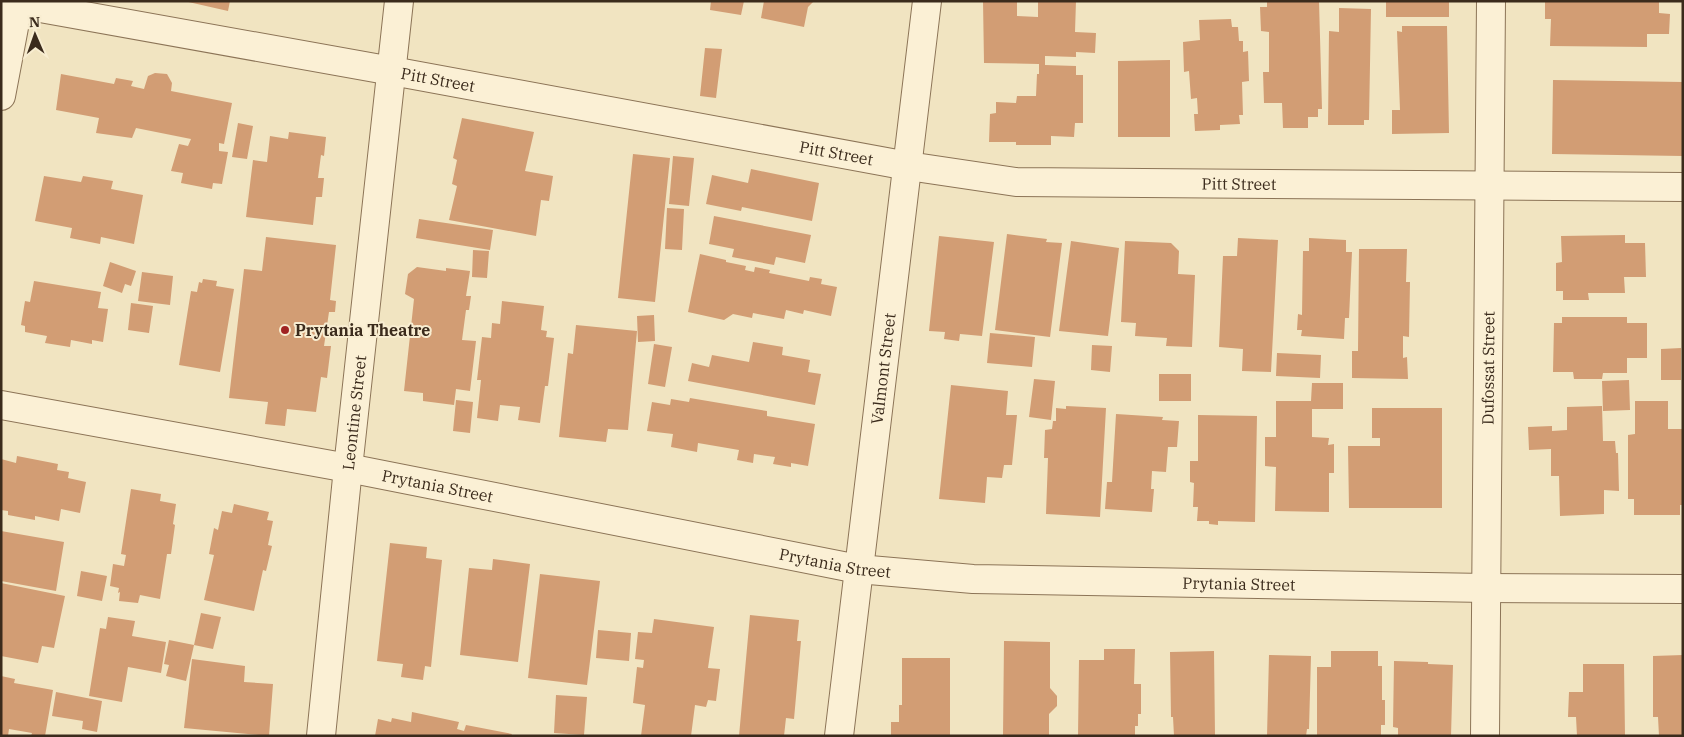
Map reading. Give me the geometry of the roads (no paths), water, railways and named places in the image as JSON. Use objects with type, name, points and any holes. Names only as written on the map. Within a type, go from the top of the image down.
[{"type":"street","name":"Leontine Street","points":[[321,736],[399,1]]},
{"type":"street","name":"Valmont Street","points":[[839,736],[927,1]]},
{"type":"street","name":"Dufossat Street","points":[[1485,736],[1491,1]]},
{"type":"street","name":"Pitt Street","points":[[13,2],[908,166],[1016,182],[1683,187]]},
{"type":"street","points":[[1,96],[13,2]]},
{"type":"street","name":"Prytania Street","points":[[1,405],[348,468],[858,569],[973,579],[1486,588],[1683,589]]},
{"type":"place","name":"Prytania Theatre","points":[[285,330]]}]
